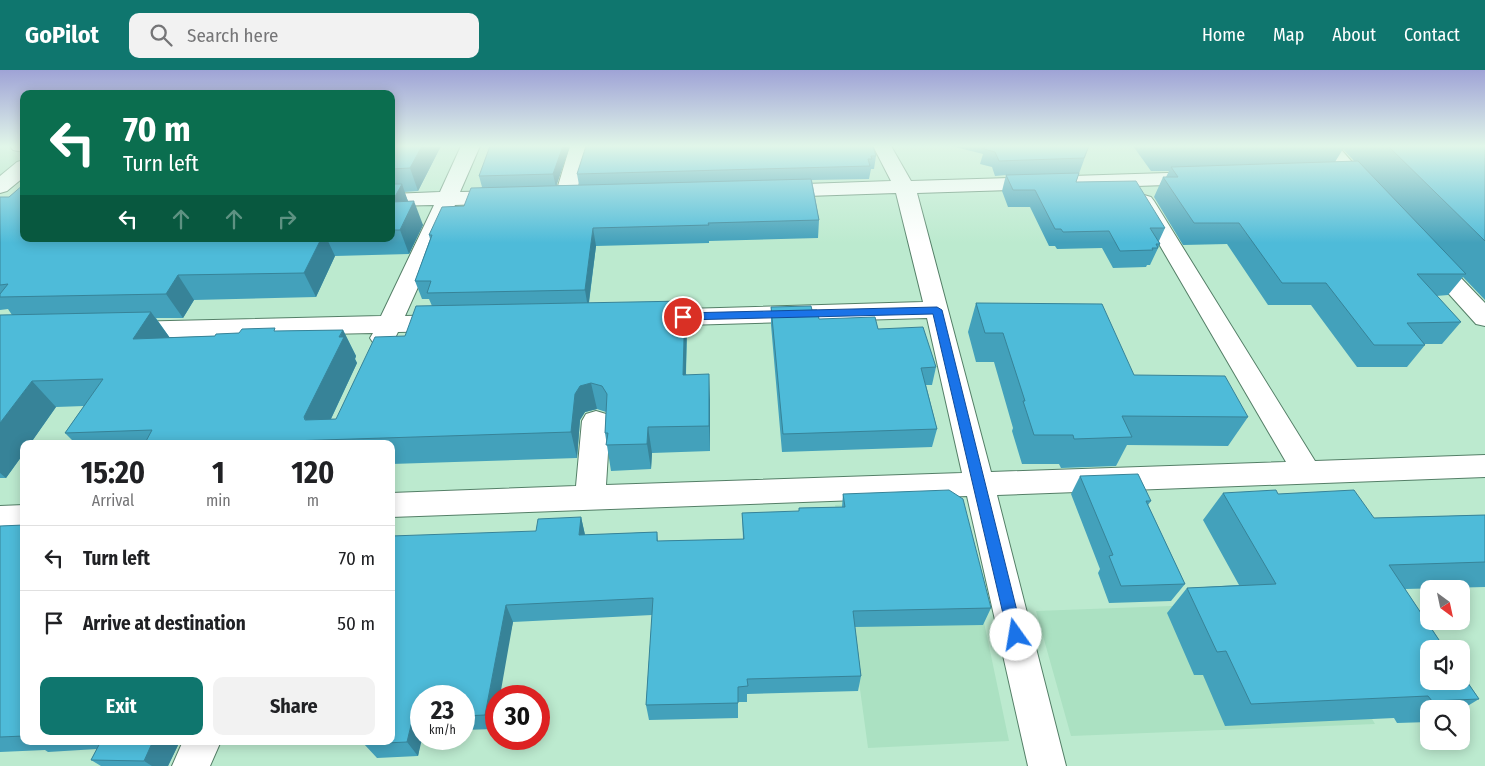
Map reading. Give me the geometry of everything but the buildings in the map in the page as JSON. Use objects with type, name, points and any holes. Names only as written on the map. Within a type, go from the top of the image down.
[{"type":"street","points":[[0,187],[10,178]]},
{"type":"street","points":[[373,358],[457,178]]},
{"type":"street","points":[[395,200],[555,196],[564,178]]},
{"type":"street","points":[[900,178],[905,188],[937,310],[1047,766]]},
{"type":"street","points":[[759,191],[905,188],[1154,178]]},
{"type":"street","points":[[1346,178],[1378,203]]},
{"type":"street","points":[[1131,179],[1307,472]]},
{"type":"street","points":[[1418,246],[1485,318]]},
{"type":"street","points":[[628,318],[937,310]]},
{"type":"street","points":[[100,330],[468,322]]},
{"type":"street","points":[[590,498],[596,421]]},
{"type":"street","points":[[395,505],[1485,466]]},
{"type":"street","points":[[0,519],[20,518]]},
{"type":"street","points":[[191,766],[200,745]]},
{"type":"shaded area","points":[[937,501],[962,518],[1009,741],[868,748],[835,505]]},
{"type":"shaded area","points":[[1305,601],[1375,724],[1071,736],[1036,611]]},
{"type":"route","points":[[683,317],[937,310],[1016,635]]}]
